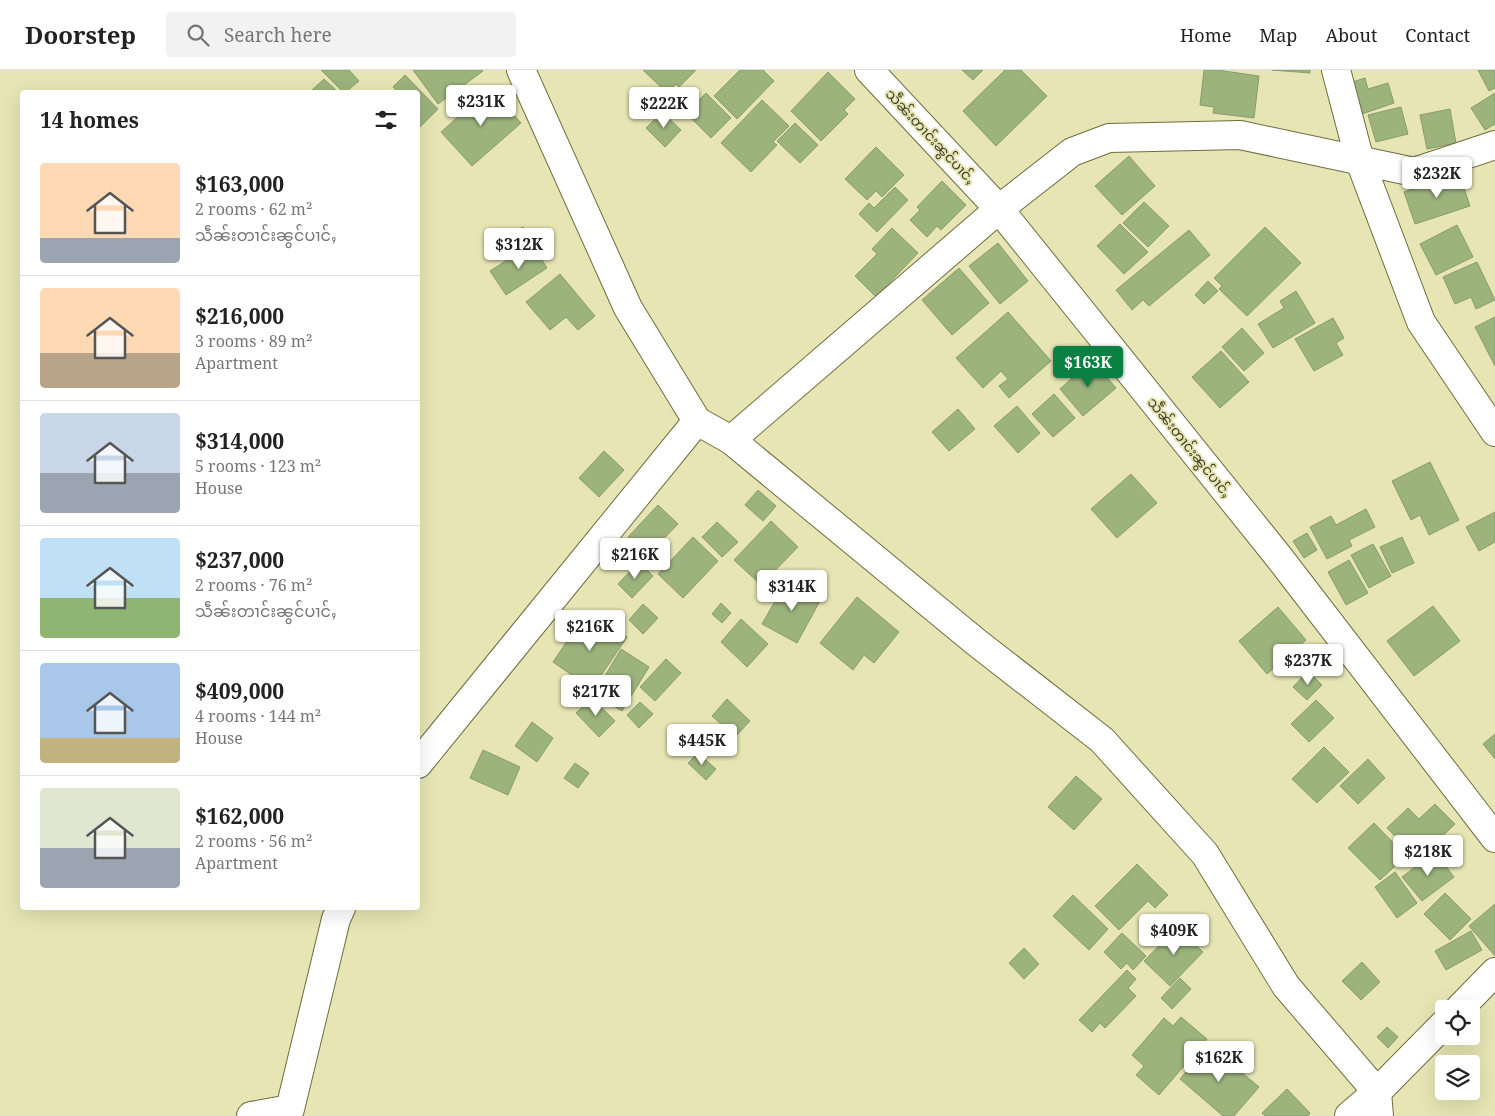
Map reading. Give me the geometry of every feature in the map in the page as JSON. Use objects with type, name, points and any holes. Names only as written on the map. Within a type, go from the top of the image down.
[{"type":"street","points":[[521,70],[628,308],[696,421],[731,440],[976,642],[1102,740],[1205,854],[1286,986],[1378,1104]]},
{"type":"street","name":"သဵၼ်းတၢင်းၼွင်ပၢင်ႇ","points":[[869,70],[999,209],[1278,556],[1495,838]]},
{"type":"street","points":[[1336,70],[1360,161],[1421,322],[1495,432]]},
{"type":"street","points":[[731,440],[999,209],[1072,152],[1108,138],[1240,135],[1414,172],[1495,145]]},
{"type":"street","points":[[420,762],[696,421]]},
{"type":"street","points":[[251,1116],[290,1110],[336,919],[340,910]]},
{"type":"street","points":[[1468,1000],[1495,972]]},
{"type":"street","points":[[1349,1116],[1378,1104],[1435,1035]]},
{"type":"building","points":[[321,70],[349,70],[359,81],[348,90],[341,90]]},
{"type":"building","points":[[413,70],[482,70],[483,71],[438,104]]},
{"type":"building","points":[[643,70],[696,70],[679,87],[676,84],[667,93]]},
{"type":"building","points":[[740,70],[763,70],[774,81],[737,119],[714,96]]},
{"type":"building","points":[[962,70],[983,70],[973,80]]},
{"type":"building","points":[[1005,70],[1021,70],[1047,96],[996,146],[963,111]]},
{"type":"building","points":[[1204,70],[1259,76],[1254,118],[1213,113],[1214,107],[1200,105]]},
{"type":"building","points":[[1272,70],[1310,70],[1310,73]]},
{"type":"building","points":[[1478,70],[1495,70],[1495,88],[1489,91]]},
{"type":"building","points":[[828,72],[855,99],[844,110],[848,114],[821,141],[791,111]]},
{"type":"building","points":[[405,75],[420,90],[396,90],[393,87]]},
{"type":"building","points":[[1365,78],[1368,89],[1388,83],[1394,103],[1356,116],[1346,84]]},
{"type":"building","points":[[324,79],[336,90],[312,90]]},
{"type":"building","points":[[490,88],[521,123],[472,166],[441,132]]},
{"type":"building","points":[[420,90],[438,109],[420,127]]},
{"type":"building","points":[[706,93],[731,118],[711,138],[686,113]]},
{"type":"building","points":[[1495,93],[1495,124],[1485,130],[1471,108]]},
{"type":"building","points":[[762,100],[789,126],[773,142],[777,145],[751,172],[721,143]]},
{"type":"building","points":[[1401,107],[1408,134],[1376,142],[1368,115]]},
{"type":"building","points":[[1450,109],[1456,143],[1427,149],[1420,115]]},
{"type":"building","points":[[662,112],[681,130],[665,147],[646,128]]},
{"type":"building","points":[[795,123],[818,145],[800,163],[777,141]]},
{"type":"building","points":[[876,147],[904,175],[882,197],[876,191],[867,200],[845,179]]},
{"type":"building","points":[[1129,156],[1155,186],[1122,215],[1095,186]]},
{"type":"building","points":[[1459,173],[1470,206],[1415,224],[1404,192]]},
{"type":"building","points":[[942,181],[966,205],[941,230],[937,226],[927,237],[910,220],[920,210],[917,207]]},
{"type":"building","points":[[895,187],[908,200],[877,232],[859,214],[869,203],[874,208]]},
{"type":"building","points":[[1144,202],[1169,226],[1148,247],[1123,223]]},
{"type":"building","points":[[1120,224],[1148,252],[1124,274],[1097,246]]},
{"type":"building","points":[[1457,225],[1473,257],[1436,275],[1420,244]]},
{"type":"building","points":[[523,227],[532,241],[506,258],[497,244]]},
{"type":"building","points":[[1265,227],[1301,263],[1247,316],[1219,289],[1222,286],[1214,278]]},
{"type":"building","points":[[892,228],[918,253],[876,297],[855,276],[877,254],[872,249]]},
{"type":"building","points":[[1189,230],[1210,255],[1149,306],[1143,300],[1132,310],[1116,290]]},
{"type":"building","points":[[998,243],[1028,281],[1000,304],[969,266]]},
{"type":"building","points":[[532,244],[547,268],[506,295],[490,271]]},
{"type":"building","points":[[1477,262],[1495,300],[1476,309],[1471,297],[1455,304],[1443,277]]},
{"type":"building","points":[[959,268],[989,303],[952,335],[922,300]]},
{"type":"building","points":[[560,274],[595,316],[578,330],[566,317],[550,330],[526,302]]},
{"type":"building","points":[[1208,281],[1218,291],[1204,304],[1195,295]]},
{"type":"building","points":[[1296,291],[1315,323],[1273,348],[1258,324],[1284,308],[1280,301]]},
{"type":"building","points":[[1008,312],[1051,361],[1009,398],[999,386],[1008,379],[1001,371],[983,388],[956,358]]},
{"type":"building","points":[[1495,317],[1495,366],[1475,327]]},
{"type":"building","points":[[1333,318],[1344,338],[1336,343],[1343,355],[1314,371],[1295,339]]},
{"type":"building","points":[[1242,328],[1264,353],[1244,371],[1222,347]]},
{"type":"building","points":[[1221,351],[1249,382],[1220,408],[1192,377]]},
{"type":"building","points":[[1092,360],[1116,388],[1083,416],[1060,389]]},
{"type":"building","points":[[1054,394],[1075,418],[1053,437],[1032,414]]},
{"type":"building","points":[[1017,406],[1040,433],[1018,453],[994,426]]},
{"type":"building","points":[[958,409],[975,429],[949,451],[932,432]]},
{"type":"building","points":[[604,451],[624,470],[599,497],[579,478]]},
{"type":"building","points":[[1430,462],[1459,520],[1429,535],[1420,515],[1411,520],[1392,481]]},
{"type":"building","points":[[1131,474],[1157,503],[1117,538],[1091,509]]},
{"type":"building","points":[[758,490],[776,506],[763,521],[745,505]]},
{"type":"building","points":[[658,505],[678,524],[648,555],[628,537]]},
{"type":"building","points":[[1366,509],[1375,527],[1349,540],[1352,546],[1327,559],[1310,527],[1331,516],[1336,525]]},
{"type":"building","points":[[1495,512],[1495,542],[1479,551],[1466,527]]},
{"type":"building","points":[[771,521],[798,547],[761,585],[734,560]]},
{"type":"building","points":[[717,522],[738,542],[722,557],[702,537]]},
{"type":"building","points":[[1307,533],[1317,550],[1304,558],[1293,541]]},
{"type":"building","points":[[693,537],[718,561],[683,598],[658,574]]},
{"type":"building","points":[[1402,537],[1414,563],[1392,573],[1380,547]]},
{"type":"building","points":[[1373,544],[1391,576],[1369,588],[1351,555]]},
{"type":"building","points":[[1349,560],[1368,593],[1346,605],[1328,572]]},
{"type":"building","points":[[639,562],[653,576],[632,598],[618,584]]},
{"type":"building","points":[[787,580],[821,599],[797,643],[762,624]]},
{"type":"building","points":[[857,597],[899,632],[874,663],[864,655],[853,670],[820,643]]},
{"type":"building","points":[[721,603],[731,613],[722,623],[712,614]]},
{"type":"building","points":[[643,604],[658,618],[643,634],[629,620]]},
{"type":"building","points":[[1433,606],[1460,641],[1414,676],[1387,641]]},
{"type":"building","points":[[1278,607],[1306,640],[1267,674],[1239,641]]},
{"type":"building","points":[[741,619],[768,644],[747,667],[721,642]]},
{"type":"building","points":[[600,620],[627,637],[592,689],[553,662],[580,622],[592,631]]},
{"type":"building","points":[[621,649],[649,667],[622,711],[594,694]]},
{"type":"building","points":[[666,659],[681,673],[655,701],[640,687]]},
{"type":"building","points":[[1308,671],[1322,685],[1307,700],[1293,687]]},
{"type":"building","points":[[592,698],[615,721],[599,737],[576,713]]},
{"type":"building","points":[[727,699],[750,721],[735,737],[712,716]]},
{"type":"building","points":[[1316,700],[1334,718],[1309,742],[1291,724]]},
{"type":"building","points":[[640,702],[653,714],[639,728],[627,715]]},
{"type":"building","points":[[532,722],[553,738],[537,762],[515,746]]},
{"type":"building","points":[[1495,734],[1495,759],[1483,744]]},
{"type":"building","points":[[1324,747],[1349,772],[1317,803],[1292,779]]},
{"type":"building","points":[[483,750],[520,767],[508,795],[470,778]]},
{"type":"building","points":[[698,753],[716,769],[706,780],[688,763]]},
{"type":"building","points":[[1368,759],[1385,778],[1358,804],[1340,786]]},
{"type":"building","points":[[575,763],[589,773],[578,788],[564,778]]},
{"type":"building","points":[[1076,776],[1102,799],[1074,830],[1048,807]]},
{"type":"building","points":[[1435,804],[1455,824],[1418,860],[1387,828],[1408,808],[1419,819]]},
{"type":"building","points":[[1374,823],[1406,856],[1380,880],[1348,848]]},
{"type":"building","points":[[1435,852],[1454,877],[1422,901],[1402,877]]},
{"type":"building","points":[[1137,864],[1168,895],[1155,908],[1148,901],[1119,930],[1095,906]]},
{"type":"building","points":[[1395,872],[1417,903],[1397,918],[1375,887]]},
{"type":"building","points":[[1445,893],[1471,919],[1450,940],[1424,914]]},
{"type":"building","points":[[1073,895],[1108,929],[1089,950],[1053,916]]},
{"type":"building","points":[[1495,904],[1495,956],[1469,926]]},
{"type":"building","points":[[1177,927],[1203,952],[1170,986],[1144,961]]},
{"type":"building","points":[[1471,931],[1482,950],[1446,970],[1435,951]]},
{"type":"building","points":[[1122,933],[1146,956],[1133,970],[1127,963],[1121,969],[1104,952]]},
{"type":"building","points":[[1024,948],[1039,964],[1024,979],[1009,963]]},
{"type":"building","points":[[1362,962],[1380,982],[1361,1000],[1342,981]]},
{"type":"building","points":[[1127,970],[1136,979],[1128,988],[1136,996],[1105,1028],[1100,1023],[1092,1032],[1079,1020]]},
{"type":"building","points":[[1180,978],[1191,989],[1172,1009],[1161,998]]},
{"type":"building","points":[[1181,1017],[1207,1039],[1159,1095],[1136,1075],[1144,1066],[1132,1055],[1164,1018],[1173,1026]]},
{"type":"building","points":[[1387,1027],[1398,1037],[1388,1048],[1377,1037]]},
{"type":"building","points":[[1209,1045],[1259,1087],[1234,1116],[1223,1116],[1180,1079]]},
{"type":"building","points":[[1287,1089],[1310,1113],[1308,1116],[1265,1116],[1262,1113]]}]
